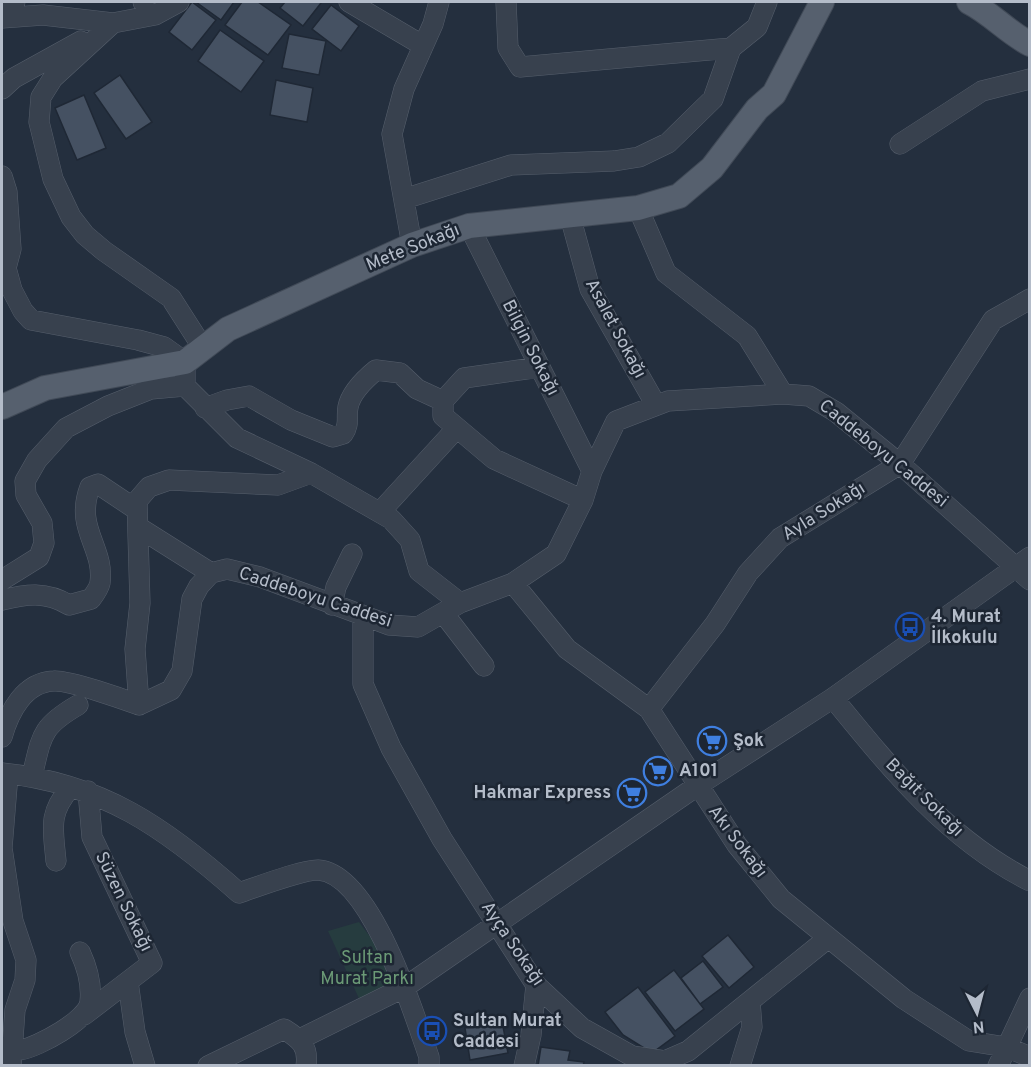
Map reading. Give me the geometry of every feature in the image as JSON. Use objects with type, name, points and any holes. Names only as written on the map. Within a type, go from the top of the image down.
[{"type":"main road","name":"Mete Sokağı","points":[[2,407],[45,388],[194,355],[228,329],[412,245],[468,226],[638,208],[679,196],[712,168],[757,109],[774,94],[822,2]]},
{"type":"main road","points":[[969,2],[989,12],[1011,34],[1029,44]]},
{"type":"street","points":[[2,3],[15,2]]},
{"type":"street","points":[[2,18],[43,15],[113,23],[155,15],[179,2]]},
{"type":"street","points":[[349,2],[422,45]]},
{"type":"street","points":[[412,245],[392,134],[404,88],[433,24],[439,2]]},
{"type":"street","points":[[506,2],[508,48],[520,67],[731,48]]},
{"type":"street","points":[[404,199],[511,165],[614,162],[639,157],[668,143],[713,99],[731,48],[758,27],[767,2]]},
{"type":"street","points":[[2,88],[14,78],[113,23]]},
{"type":"street","points":[[113,23],[45,88],[41,97],[39,122],[42,143],[53,179],[71,217],[85,235],[132,273],[171,298],[194,355],[185,386]]},
{"type":"street","points":[[900,144],[982,91],[1029,79]]},
{"type":"street","points":[[2,176],[7,192],[11,249],[6,268],[12,290],[22,311],[31,320],[138,340],[194,355]]},
{"type":"street","points":[[638,208],[666,273],[747,336],[783,394]]},
{"type":"street","name":"Asalet Sokağı","points":[[570,216],[590,289],[656,405]]},
{"type":"street","name":"Bilgin Sokağı","points":[[468,226],[592,471]]},
{"type":"street","name":"Ayla Sokağı","points":[[649,709],[715,624],[748,573],[780,538],[900,464],[993,320],[1029,299]]},
{"type":"street","points":[[540,367],[464,378],[443,401],[443,416],[494,459],[583,500]]},
{"type":"street","points":[[205,408],[227,400],[249,396],[291,420],[333,437],[344,434],[349,426],[348,406],[362,382],[376,370],[400,373],[417,389],[443,401]]},
{"type":"street","points":[[185,386],[237,438],[311,473],[391,519],[410,540],[419,571],[452,609],[484,666]]},
{"type":"street","points":[[2,580],[39,557],[44,543],[42,523],[26,495],[25,481],[37,460],[66,428],[108,406],[151,389],[185,386]]},
{"type":"street","name":"Caddeboyu Caddesi","points":[[211,573],[227,569],[260,577],[389,625],[418,627],[452,609],[513,583],[556,554],[583,500],[592,471],[616,421],[668,401],[783,394],[809,396],[827,406],[1025,568]]},
{"type":"street","points":[[380,513],[456,429]]},
{"type":"street","points":[[139,705],[135,649],[140,603],[137,501],[149,487],[169,480],[278,485],[311,473]]},
{"type":"street","points":[[2,600],[28,593],[57,597],[69,605],[91,599],[100,584],[97,559],[85,523],[84,502],[90,487],[98,484],[138,518],[211,573],[192,599],[182,671],[171,690],[139,705],[55,680],[30,688],[7,716],[2,737]]},
{"type":"street","points":[[332,605],[336,586],[352,554]]},
{"type":"street","points":[[208,1065],[292,1034],[405,987],[697,786],[833,698],[1025,568]]},
{"type":"street","name":"Akı Sokağı","points":[[513,583],[567,649],[649,709],[737,845],[781,899],[827,939],[904,999],[969,1041],[1002,1056],[1029,1058]]},
{"type":"street","name":"Ayça Sokağı","points":[[363,616],[363,684],[391,748],[442,839],[536,985],[582,1028],[632,1056],[665,1061],[688,1051],[827,939]]},
{"type":"street","name":"Bağıt Sokağı","points":[[833,698],[893,771],[950,829],[1029,881]]},
{"type":"street","points":[[32,776],[43,734],[55,718],[78,705]]},
{"type":"street","points":[[8,1056],[15,1010],[25,980],[26,960],[7,915],[2,848],[5,774],[32,776],[79,789],[122,807],[162,831],[239,893],[316,870],[330,873],[359,898],[383,936],[405,987],[429,1056],[429,1065]]},
{"type":"street","points":[[56,861],[52,817],[57,803],[79,789]]},
{"type":"street","name":"Süzen Sokağı","points":[[8,1056],[63,1031],[152,963],[92,837],[79,789]]},
{"type":"street","points":[[80,952],[88,968],[89,981],[90,1003],[84,1015]]},
{"type":"street","points":[[128,982],[135,1032],[145,1065]]},
{"type":"street","points":[[524,1065],[531,1035],[536,985]]},
{"type":"street","points":[[1002,1056],[1029,998]]},
{"type":"street","points":[[740,1065],[752,1027],[750,1001]]},
{"type":"street","points":[[292,1034],[308,1053],[306,1065]]},
{"type":"green space","name":"Sultan Murat Parkı","points":[[359,922],[386,958],[393,989],[362,1005],[328,931]]},
{"type":"building","points":[[192,2],[216,20],[192,50],[169,32]]},
{"type":"building","points":[[196,2],[234,2],[221,20]]},
{"type":"building","points":[[242,2],[258,2],[291,25],[268,55],[225,25]]},
{"type":"building","points":[[285,2],[321,3],[303,26],[280,8]]},
{"type":"building","points":[[331,5],[359,26],[341,51],[312,29]]},
{"type":"building","points":[[220,30],[264,61],[241,92],[198,61]]},
{"type":"building","points":[[289,34],[326,41],[319,75],[282,68]]},
{"type":"building","points":[[120,75],[152,122],[126,139],[94,93]]},
{"type":"building","points":[[276,80],[313,88],[307,122],[270,115]]},
{"type":"building","points":[[84,95],[106,148],[77,160],[55,108]]},
{"type":"building","points":[[728,935],[754,967],[729,988],[702,956]]},
{"type":"building","points":[[703,961],[723,987],[700,1004],[681,978]]},
{"type":"building","points":[[674,970],[704,1009],[675,1031],[645,992]]},
{"type":"building","points":[[638,987],[675,1036],[652,1053],[623,1035],[605,1012]]},
{"type":"building","points":[[502,1021],[508,1053],[470,1060],[465,1028]]},
{"type":"building","points":[[541,1047],[570,1051],[568,1060],[584,1062],[583,1066],[538,1066]]},
{"type":"place","name":"4. Murat İlkokulu","points":[[910,627]]},
{"type":"place","name":"Şok","points":[[712,741]]},
{"type":"place","name":"A101","points":[[658,771]]},
{"type":"place","name":"Hakmar Express","points":[[632,793]]},
{"type":"place","name":"Sultan Murat Caddesi","points":[[432,1031]]}]
